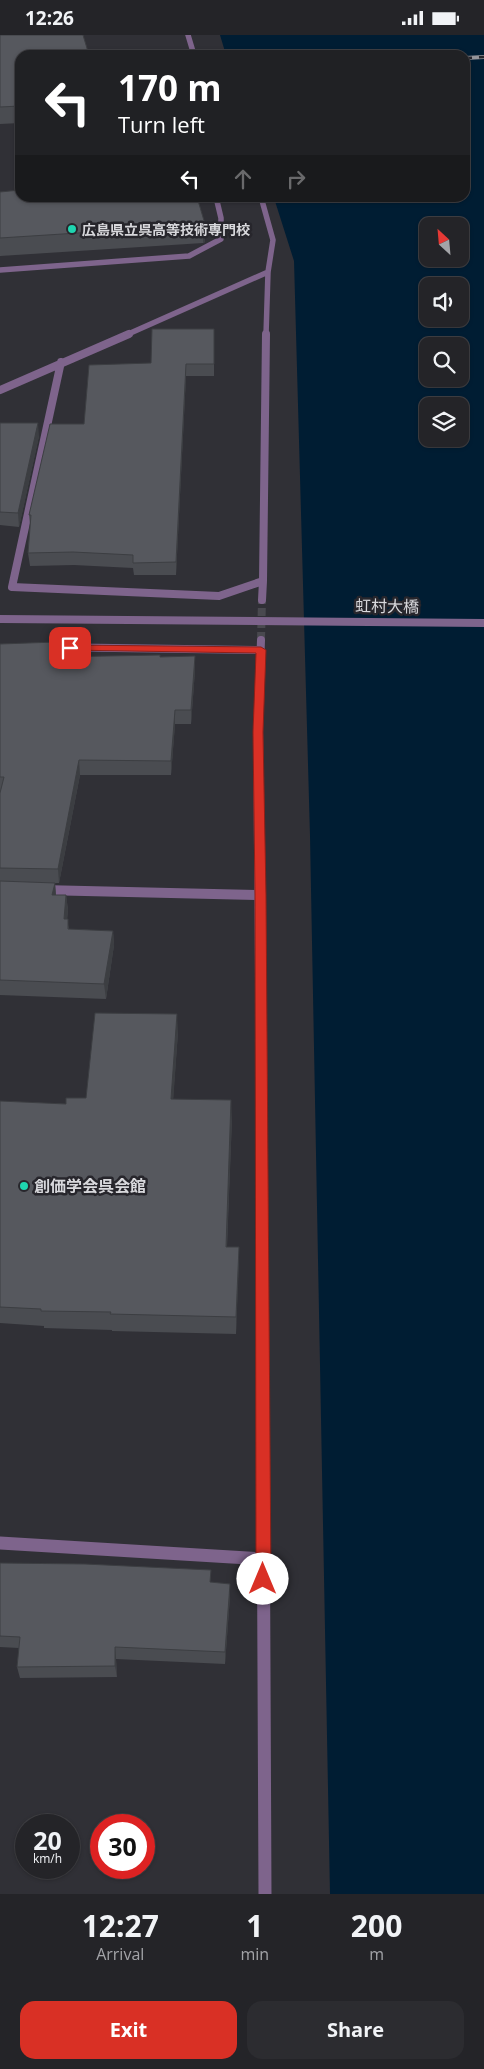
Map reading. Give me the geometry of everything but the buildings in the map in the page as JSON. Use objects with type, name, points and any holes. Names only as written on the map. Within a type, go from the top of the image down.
[{"type":"street","points":[[188,35],[192,50]]},
{"type":"street","points":[[0,270],[189,256],[221,239],[221,217],[217,202]]},
{"type":"street","points":[[262,202],[273,241],[268,272],[264,390],[262,599]]},
{"type":"street","points":[[0,390],[61,362],[214,298],[268,272]]},
{"type":"street","points":[[61,362],[12,587],[220,596],[263,581]]},
{"type":"street","name":"虹村大橋","points":[[0,619],[484,623]]},
{"type":"street","points":[[33,647],[261,645],[258,732],[261,895],[264,1894]]},
{"type":"street","points":[[29,890],[261,895]]},
{"type":"street","points":[[0,1543],[263,1559]]},
{"type":"water","points":[[220,35],[484,35],[484,1894],[330,1894],[310,836],[294,261],[275,202],[470,202],[470,50],[224,50]]},
{"type":"tunnel","points":[[261,640],[262,600]]},
{"type":"railway","points":[[470,58],[484,57]]},
{"type":"place","name":"広島県立呉高等技術専門校","points":[[72,229]]},
{"type":"place","name":"創価学会呉会館","points":[[24,1186]]},
{"type":"route","points":[[70,648],[261,650],[258,732],[261,895],[263,1579]]}]
